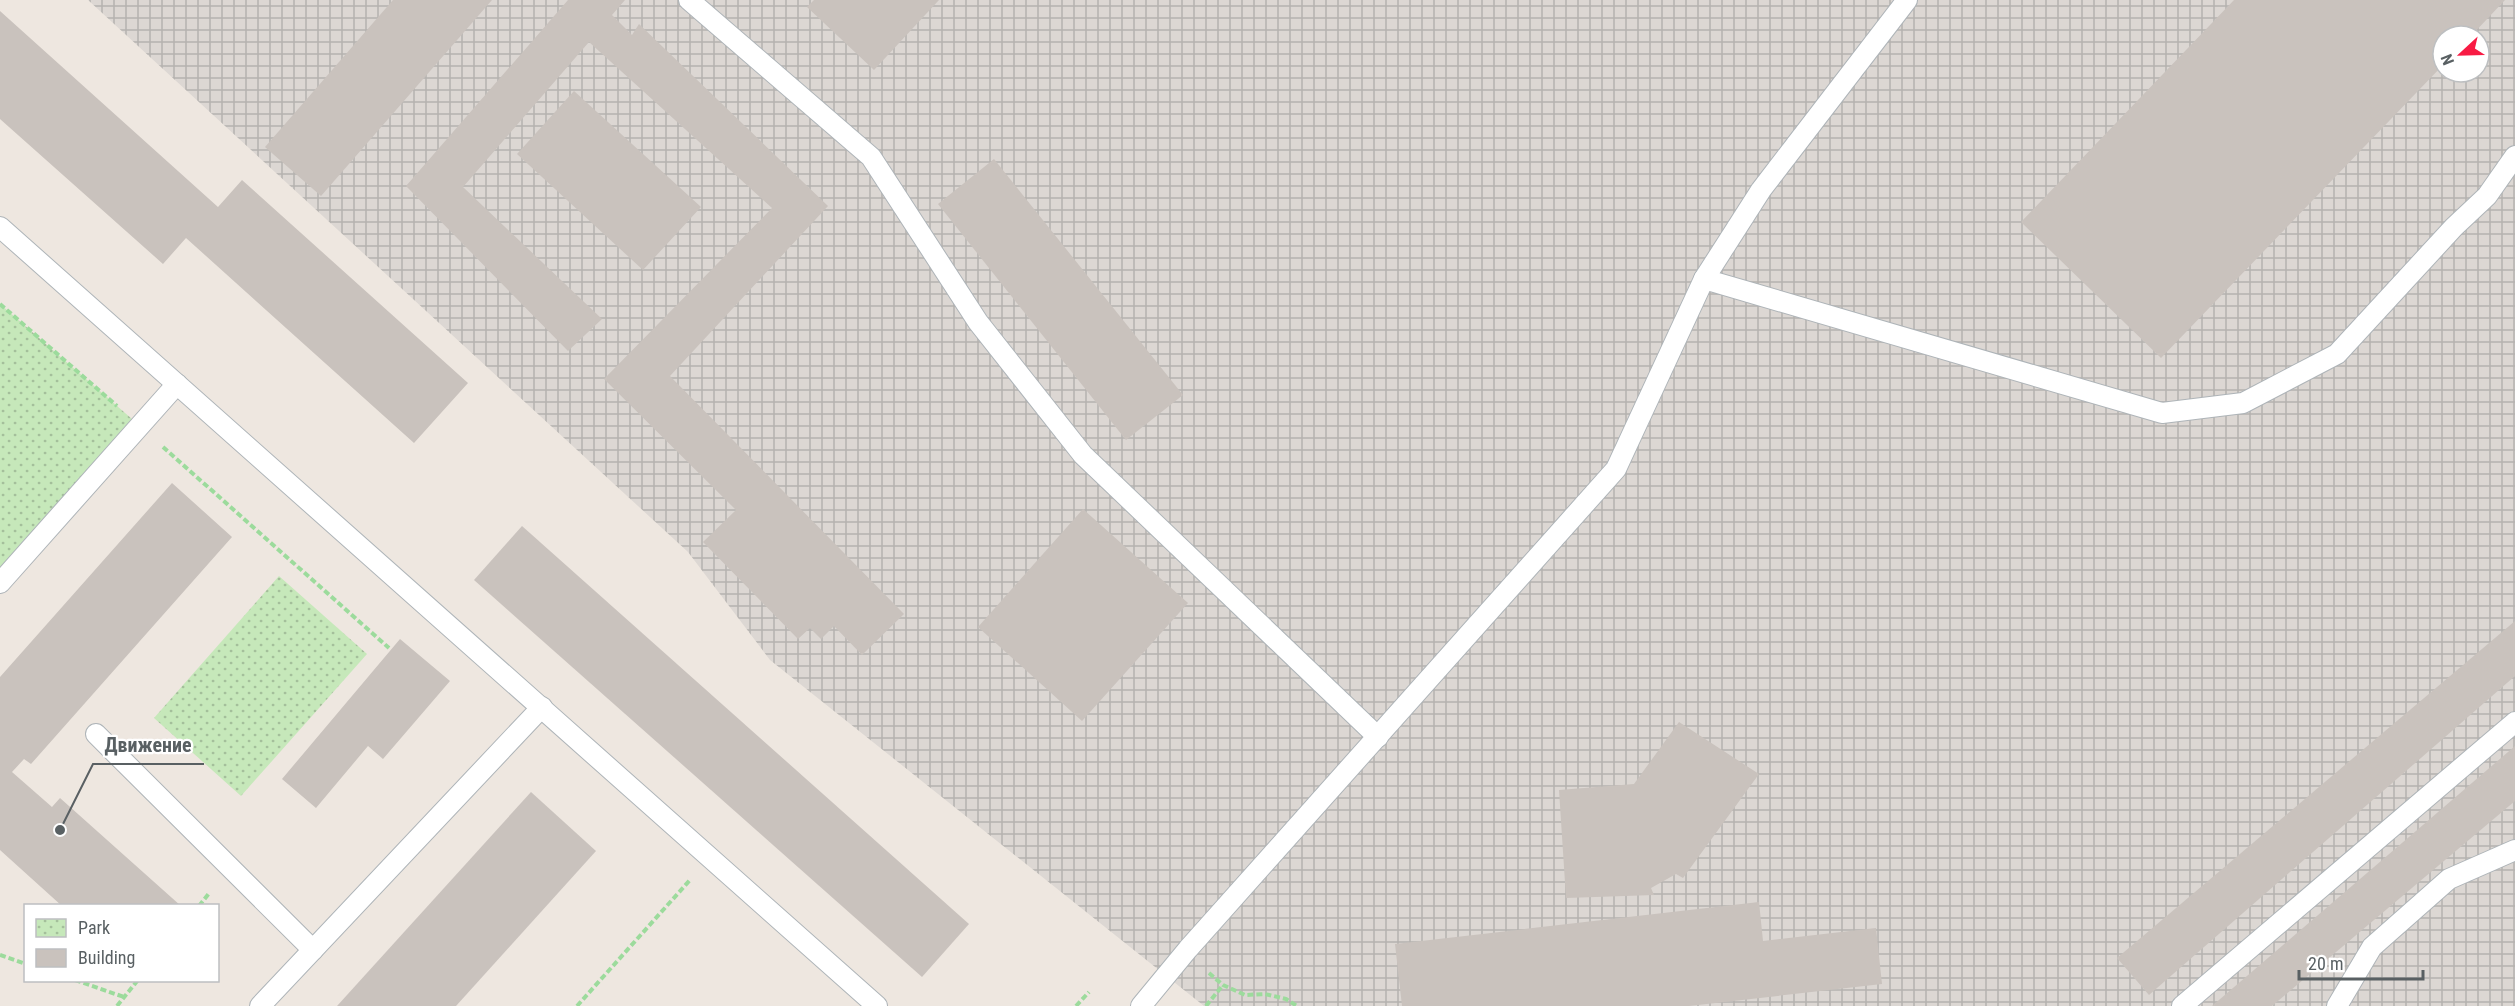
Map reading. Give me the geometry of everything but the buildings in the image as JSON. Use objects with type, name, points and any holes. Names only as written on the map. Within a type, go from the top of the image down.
[{"type":"lane","points":[[689,0],[871,157],[978,322],[1083,455],[1378,737]]},
{"type":"lane","points":[[1142,1006],[1186,952],[1616,469],[1704,279],[1761,190],[1907,0]]},
{"type":"lane","points":[[1704,279],[2162,413],[2244,403],[2337,354],[2454,227],[2487,196],[2515,156]]},
{"type":"lane","points":[[0,228],[877,1006]]},
{"type":"lane","points":[[0,583],[177,384]]},
{"type":"lane","points":[[260,1006],[542,707]]},
{"type":"lane","points":[[2182,1006],[2515,722]]},
{"type":"lane","points":[[96,734],[313,950]]},
{"type":"lane","points":[[2337,1006],[2372,947],[2441,886],[2449,879],[2515,850]]},
{"type":"path","points":[[0,304],[389,648]]},
{"type":"path","points":[[577,1006],[710,857]]},
{"type":"path","points":[[1186,952],[1223,985],[1245,995],[1265,994],[1286,999],[1297,1006]]},
{"type":"path","points":[[0,955],[24,963]]},
{"type":"path","points":[[78,982],[124,997]]},
{"type":"path","points":[[117,1006],[137,982]]},
{"type":"path","points":[[1206,1006],[1223,985]]},
{"type":"path","points":[[1076,1006],[1089,992]]},
{"type":"shaded area","points":[[88,0],[2515,0],[2515,1006],[1204,1006],[770,660],[688,552]]},
{"type":"green space","points":[[0,304],[140,426],[0,583]]},
{"type":"green space","points":[[279,576],[367,654],[241,796],[154,718]]},
{"type":"place","name":"Движение","points":[[60,830]]}]
